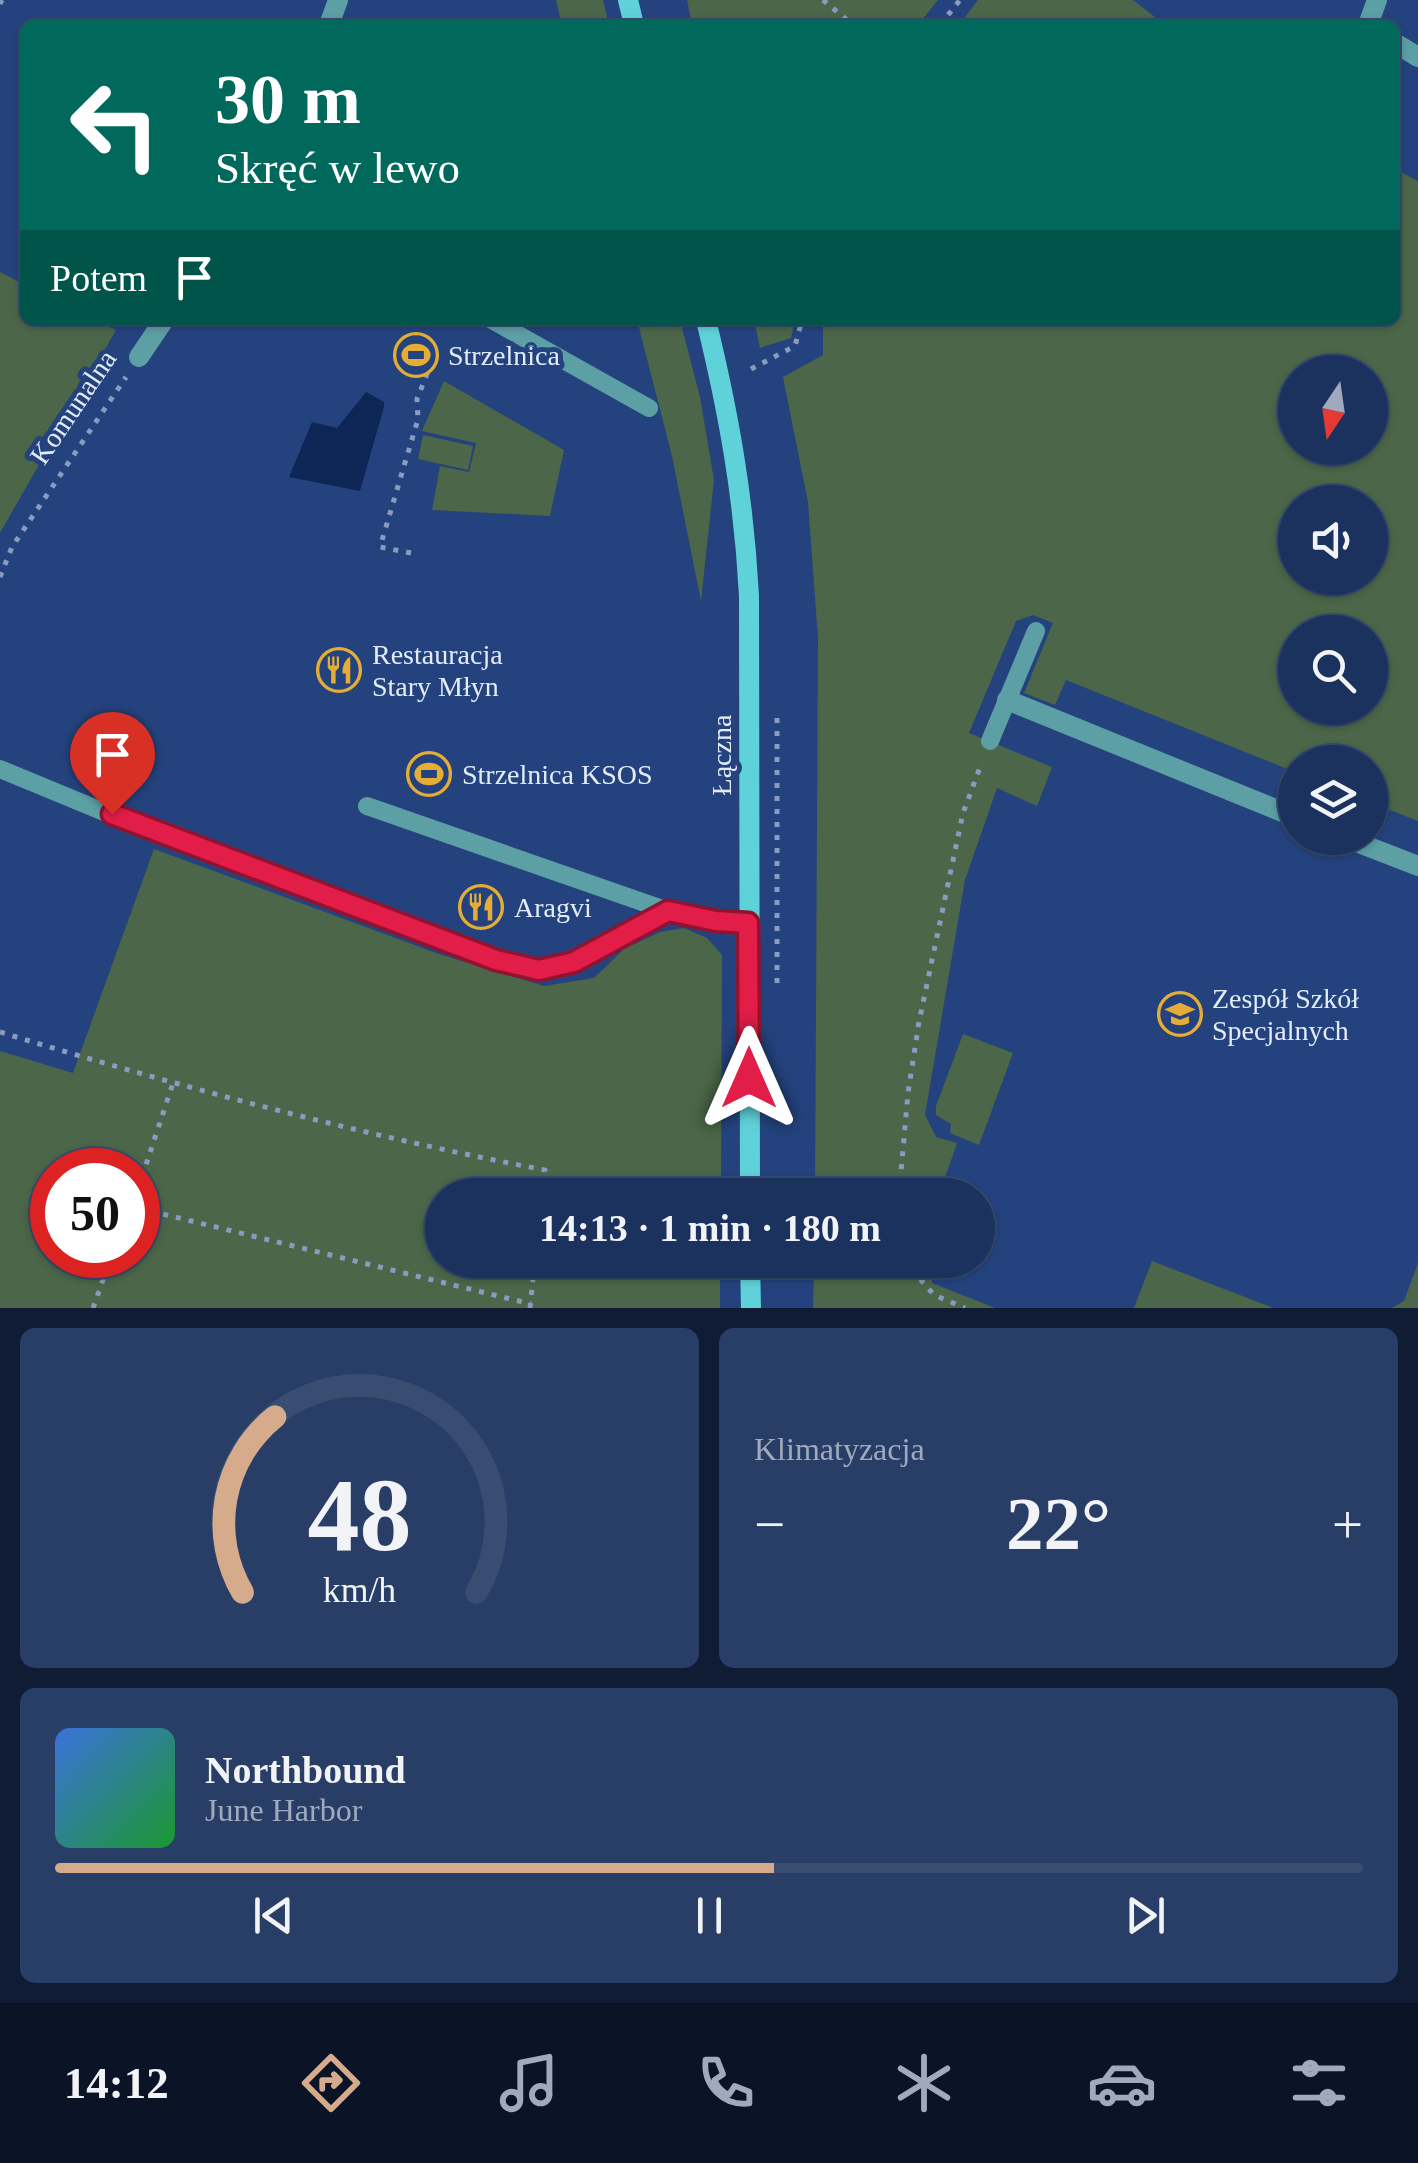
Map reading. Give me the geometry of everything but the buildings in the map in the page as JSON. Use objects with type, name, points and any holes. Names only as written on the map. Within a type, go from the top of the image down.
[{"type":"main road","name":"Łączna","points":[[707,325],[738,465],[745,529],[750,1178]]},
{"type":"main road","points":[[750,1278],[750,1308]]},
{"type":"street","name":"Komunalna","points":[[139,357],[161,325]]},
{"type":"street","points":[[1007,700],[1278,810]]},
{"type":"street","points":[[1388,854],[1418,866]]},
{"type":"lane","points":[[501,325],[649,408]]},
{"type":"lane","points":[[990,741],[1036,631]]},
{"type":"lane","points":[[0,769],[360,910],[496,960],[539,970],[574,962],[668,911]]},
{"type":"lane","points":[[367,806],[668,911],[748,923]]},
{"type":"path","points":[[823,0],[847,20]]},
{"type":"path","points":[[944,20],[960,0]]},
{"type":"path","points":[[751,369],[794,346],[800,325]]},
{"type":"path","name":"Komunalna","points":[[0,578],[12,547],[139,357]]},
{"type":"path","points":[[410,553],[380,547],[418,420],[417,399],[429,369]]},
{"type":"path","points":[[900,1178],[919,1022],[963,813],[990,741]]},
{"type":"path","points":[[0,1032],[352,1131],[544,1170],[543,1178]]},
{"type":"path","points":[[152,1148],[173,1083]]},
{"type":"path","points":[[160,1214],[530,1306],[533,1278]]},
{"type":"path","points":[[94,1308],[104,1278]]},
{"type":"path","points":[[919,1278],[934,1295],[964,1308]]},
{"type":"green space","points":[[556,0],[603,0],[608,20],[561,20]]},
{"type":"green space","points":[[687,0],[938,0],[922,20],[691,20]]},
{"type":"green space","points":[[978,0],[1133,0],[1159,20],[963,20]]},
{"type":"green space","points":[[1400,172],[1418,181],[1418,821],[1388,809],[1388,745],[1278,745],[1278,765],[1066,680],[1055,705],[1024,693],[1053,623],[1033,615],[1016,621],[969,733],[1052,767],[1037,806],[997,788],[965,880],[925,1115],[936,1137],[957,1143],[945,1178],[815,1178],[818,639],[808,502],[783,377],[823,355],[823,325],[1400,325]]},
{"type":"green space","points":[[0,272],[20,282],[20,325],[106,325],[116,330],[0,533]]},
{"type":"green space","points":[[638,325],[681,325],[700,397],[714,480],[701,601],[672,456]]},
{"type":"green space","points":[[755,325],[794,325],[791,338],[760,348]]},
{"type":"green space","points":[[444,381],[564,450],[550,516],[432,510],[440,466],[469,472],[476,443],[422,431]]},
{"type":"green space","points":[[423,435],[473,446],[468,470],[418,459]]},
{"type":"green space","points":[[154,849],[439,954],[544,986],[594,978],[624,949],[660,932],[684,928],[707,938],[722,955],[721,1178],[425,1178],[425,1278],[720,1278],[720,1308],[0,1308],[0,1051],[73,1073]]},
{"type":"green space","points":[[963,1034],[1013,1053],[979,1145],[950,1133],[951,1124],[936,1115]]},
{"type":"green space","points":[[1152,1261],[1273,1308],[1134,1308]]},
{"type":"green space","points":[[1418,1263],[1418,1308],[1392,1308],[1404,1301]]},
{"type":"green space","points":[[814,1278],[932,1278],[932,1283],[995,1308],[813,1308]]},
{"type":"water","points":[[366,392],[384,402],[384,407],[360,491],[289,477],[312,422],[337,428]]},
{"type":"place","name":"Strzelnica","points":[[416,355]]},
{"type":"place","name":"Restauracja Stary Młyn","points":[[339,670]]},
{"type":"place","name":"Strzelnica KSOS","points":[[429,774]]},
{"type":"place","name":"Aragvi","points":[[481,907]]},
{"type":"place","name":"Zespół Szkół Specjalnych","points":[[1180,1014]]},
{"type":"route","points":[[112,814],[496,960],[539,970],[574,962],[668,911],[748,923],[749,1078]]}]
